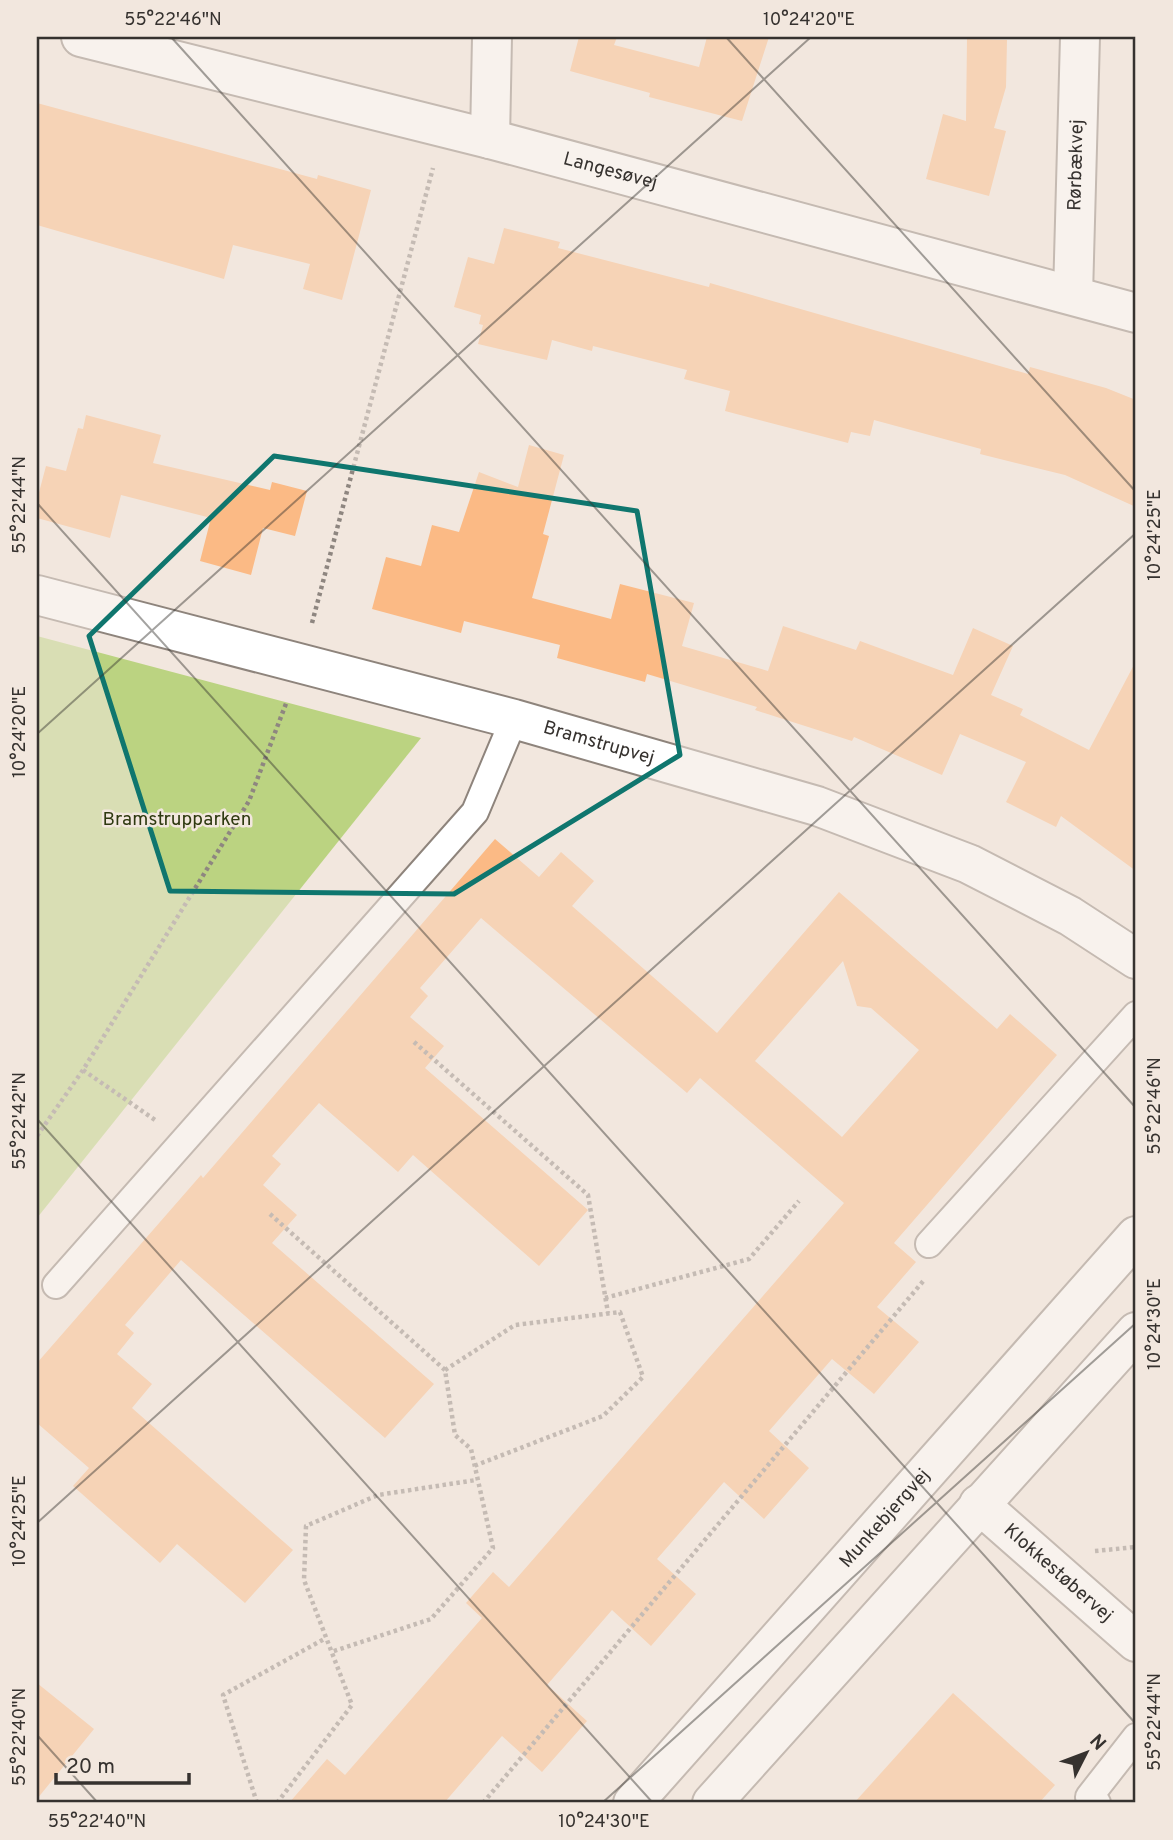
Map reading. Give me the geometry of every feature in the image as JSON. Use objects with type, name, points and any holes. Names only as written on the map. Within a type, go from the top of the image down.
[{"type":"street","name":"Langesøvej","points":[[80,37],[490,139],[1136,313]]},
{"type":"street","points":[[490,139],[492,37]]},
{"type":"street","name":"Rørbækvej","points":[[1073,295],[1080,37]]},
{"type":"street","name":"Bramstrupvej","points":[[37,595],[301,666],[514,719],[817,806],[969,864],[1070,916],[1136,959]]},
{"type":"street","name":"Munkebjergvej","points":[[633,1803],[1136,1236]]},
{"type":"street","points":[[712,1803],[1136,1332]]},
{"type":"street","name":"Klokkestøbervej","points":[[979,1504],[1136,1642]]},
{"type":"lane","points":[[56,1285],[475,812],[514,719]]},
{"type":"lane","points":[[929,1244],[1136,1014]]},
{"type":"lane","points":[[1090,1801],[1136,1737]]},
{"type":"path","points":[[37,1136],[83,1070],[249,801],[301,666],[444,129]]},
{"type":"path","points":[[414,1042],[588,1195],[608,1313]]},
{"type":"path","points":[[83,1070],[184,1140]]},
{"type":"path","points":[[605,1298],[749,1259],[799,1200]]},
{"type":"path","points":[[270,1214],[445,1370],[454,1435],[471,1449],[493,1548],[431,1619],[331,1652]]},
{"type":"path","points":[[483,1803],[929,1275],[929,1244]]},
{"type":"path","points":[[445,1370],[515,1325],[620,1312],[643,1377],[603,1416],[474,1466]]},
{"type":"path","points":[[277,1803],[352,1705],[304,1580],[306,1526],[377,1494],[477,1480]]},
{"type":"path","points":[[257,1803],[223,1695],[326,1638]]},
{"type":"highlighted area","points":[[274,456],[637,511],[680,755],[454,894],[170,891],[89,636]]},
{"type":"green space","name":"Bramstrupparken","points":[[37,636],[421,738],[37,1218]]},
{"type":"building","points":[[579,37],[617,37],[614,45],[699,67],[707,37],[769,37],[742,121],[649,97],[650,93],[570,71]]},
{"type":"building","points":[[967,39],[1007,40],[1006,87],[994,128],[1006,131],[989,196],[926,179],[943,114],[966,121]]},
{"type":"building","points":[[37,103],[317,179],[318,175],[371,190],[342,300],[303,289],[310,264],[233,245],[224,279],[37,225]]},
{"type":"building","points":[[504,228],[560,242],[558,248],[709,287],[710,283],[1028,374],[1030,367],[1106,388],[1136,400],[1136,507],[1065,475],[980,454],[981,449],[874,420],[870,436],[851,432],[848,443],[725,411],[730,391],[684,379],[687,370],[593,346],[592,351],[552,340],[547,360],[478,344],[483,325],[479,324],[481,315],[454,307],[468,257],[494,264]]},
{"type":"building","points":[[86,415],[161,435],[153,463],[270,490],[272,482],[307,491],[295,536],[263,528],[251,575],[200,561],[211,518],[121,495],[110,538],[37,518],[37,500],[46,466],[66,471],[78,428],[83,429]]},
{"type":"building","points":[[529,445],[564,455],[543,534],[549,536],[532,598],[611,619],[620,584],[694,603],[682,646],[768,671],[783,626],[856,650],[860,641],[953,675],[973,628],[1013,646],[991,695],[1023,709],[1020,715],[1089,750],[1136,661],[1136,871],[1061,816],[1056,827],[1006,802],[1026,762],[960,734],[942,775],[854,737],[852,741],[755,710],[757,707],[647,674],[645,682],[557,658],[560,645],[464,621],[461,633],[372,609],[386,557],[421,566],[432,525],[459,532],[479,472],[518,487]]},
{"type":"building","points":[[495,839],[539,877],[561,852],[594,881],[572,906],[717,1033],[839,892],[997,1029],[1010,1014],[1057,1055],[894,1243],[916,1262],[877,1307],[919,1342],[874,1394],[832,1359],[769,1431],[809,1468],[764,1519],[724,1482],[657,1559],[696,1594],[651,1646],[612,1610],[547,1685],[587,1721],[542,1772],[502,1736],[444,1803],[289,1803],[327,1759],[345,1775],[482,1618],[466,1603],[493,1572],[509,1587],[844,1203],[700,1078],[687,1093],[481,918],[420,988],[428,996],[410,1017],[444,1046],[425,1068],[588,1210],[539,1266],[413,1155],[398,1172],[319,1103],[272,1156],[281,1164],[263,1185],[297,1215],[272,1243],[434,1384],[385,1438],[181,1260],[125,1325],[134,1333],[117,1354],[152,1384],[132,1408],[293,1550],[245,1603],[177,1544],[160,1563],[73,1486],[89,1468],[37,1423],[37,1363],[201,1175],[203,1178]],"holes":[[[843,961],[857,1006],[871,1008],[919,1050],[842,1137],[755,1061]]]},
{"type":"building","points":[[37,1683],[94,1729],[37,1799]]},
{"type":"building","points":[[953,1693],[1055,1785],[1039,1803],[854,1803]]}]
